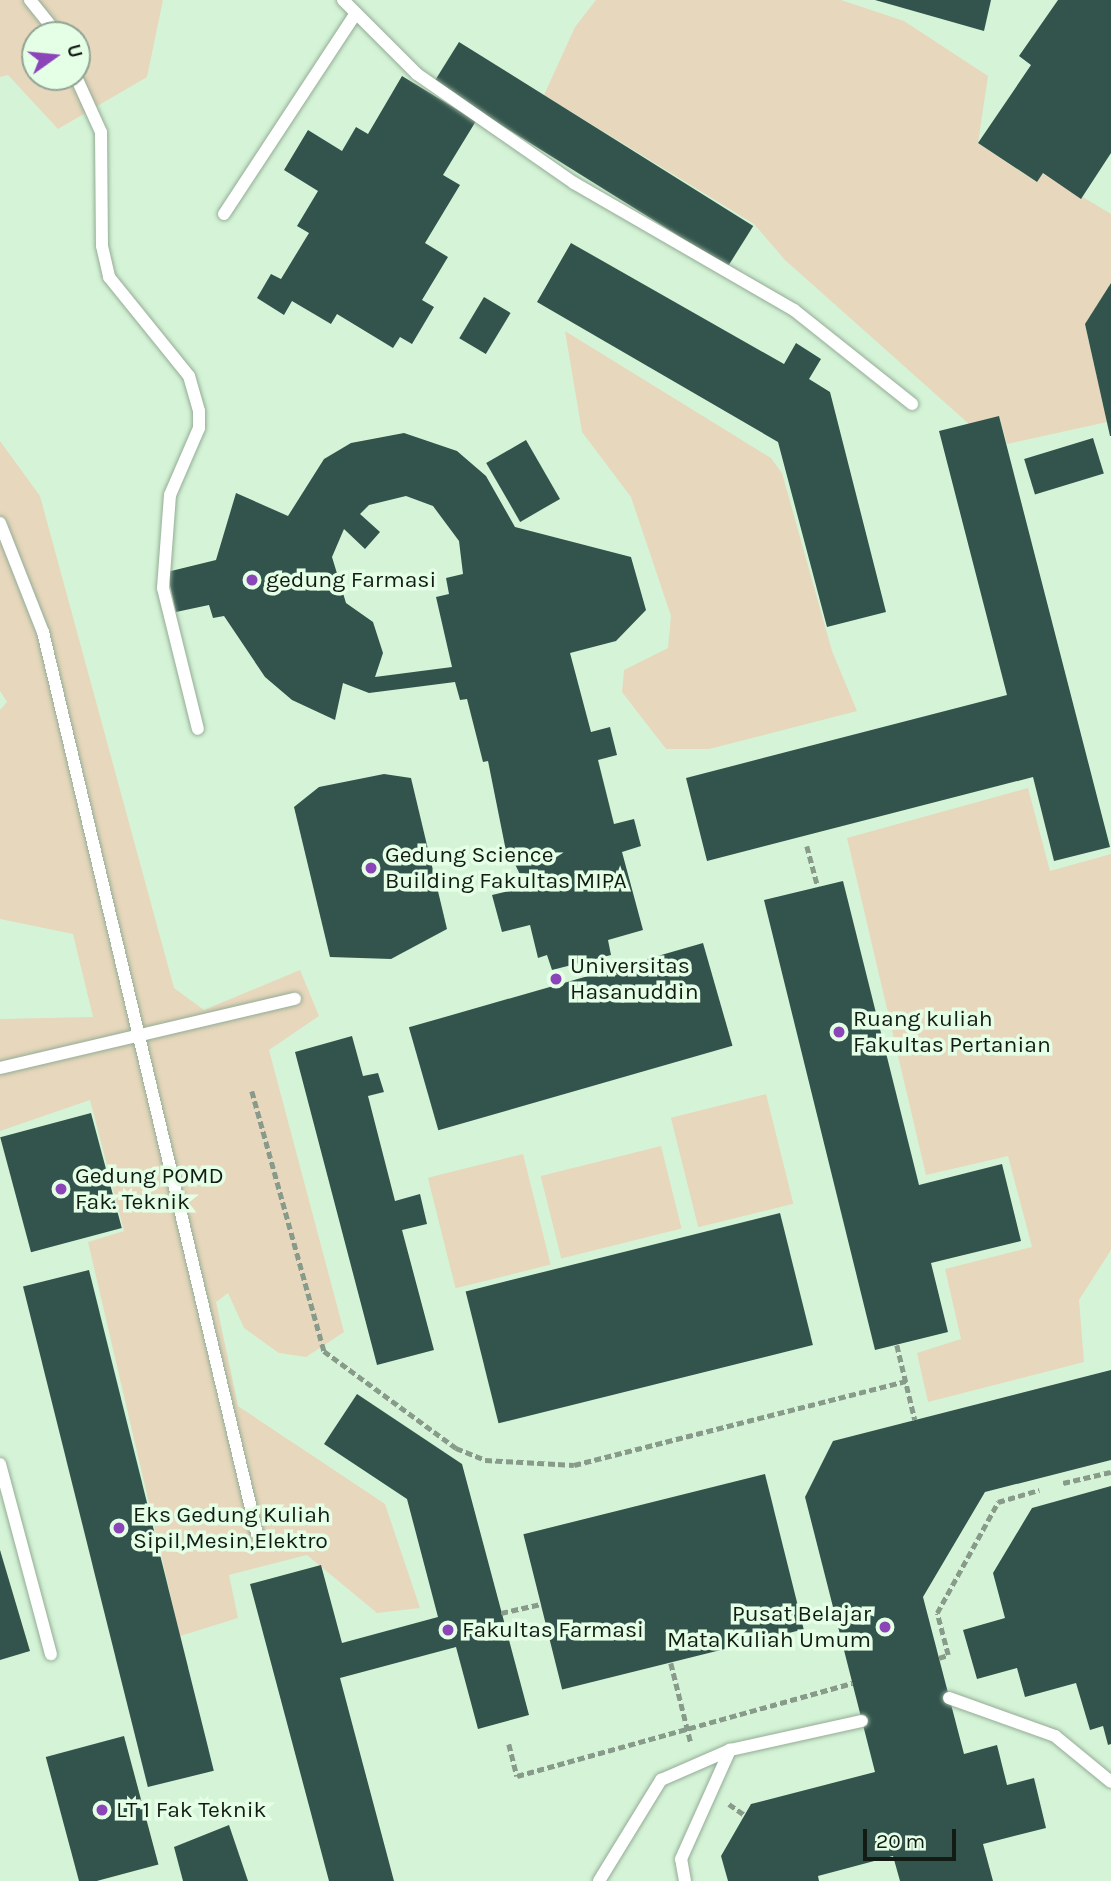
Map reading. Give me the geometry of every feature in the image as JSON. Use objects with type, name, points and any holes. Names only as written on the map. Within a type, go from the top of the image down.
[{"type":"lane","points":[[30,0],[47,21]]},
{"type":"lane","points":[[343,0],[428,82],[574,183],[794,310],[912,404]]},
{"type":"lane","points":[[224,214],[356,13]]},
{"type":"lane","points":[[82,91],[101,132],[102,246],[109,277],[188,376],[199,411],[199,428],[170,495],[163,588],[198,729]]},
{"type":"lane","points":[[0,523],[43,632],[257,1534]]},
{"type":"lane","points":[[0,1068],[295,999]]},
{"type":"lane","points":[[0,1464],[51,1654]]},
{"type":"lane","points":[[949,1698],[1055,1736],[1111,1782]]},
{"type":"lane","points":[[599,1881],[661,1780],[730,1750],[862,1721]]},
{"type":"lane","points":[[685,1881],[681,1859],[730,1750]]},
{"type":"path","points":[[807,846],[818,887]]},
{"type":"path","points":[[253,1091],[324,1351],[456,1448],[485,1460],[574,1465],[906,1381]]},
{"type":"path","points":[[897,1345],[915,1420]]},
{"type":"path","points":[[1063,1483],[1111,1472]]},
{"type":"path","points":[[939,1658],[948,1655],[937,1613],[998,1502],[1039,1490]]},
{"type":"path","points":[[501,1613],[541,1604]]},
{"type":"path","points":[[509,1744],[517,1776],[852,1683]]},
{"type":"shaded area","name":"Universitas Hasanuddin","points":[[0,0],[1111,0],[1111,1881],[0,1881]]},
{"type":"shaded area","points":[[0,0],[163,0],[147,77],[58,129],[23,91],[91,91],[91,21],[21,21],[21,89],[8,75],[0,77]]},
{"type":"shaded area","points":[[596,0],[841,0],[904,21],[988,76],[978,143],[1036,182],[1043,173],[1111,214],[1111,283],[1085,324],[1107,422],[1007,444],[999,416],[969,424],[785,260],[754,224],[544,95],[575,27]]},
{"type":"shaded area","points":[[565,331],[771,458],[782,473],[832,651],[857,711],[709,749],[666,749],[622,692],[624,670],[668,648],[671,616],[631,497],[582,432]]},
{"type":"shaded area","points":[[0,441],[40,496],[174,988],[204,1010],[300,970],[319,1016],[269,1050],[344,1332],[306,1357],[279,1353],[244,1328],[228,1293],[216,1302],[238,1406],[385,1504],[420,1608],[377,1613],[307,1555],[229,1575],[238,1618],[180,1636],[88,1242],[124,1231],[90,1100],[0,1131],[0,1019],[93,1017],[73,934],[0,919],[0,710],[7,702],[0,691]]},
{"type":"shaded area","points":[[1028,788],[1050,871],[1111,854],[1111,1250],[1079,1300],[1084,1362],[928,1402],[917,1353],[961,1339],[945,1269],[1032,1247],[1008,1156],[926,1175],[847,838]]},
{"type":"shaded area","points":[[766,1094],[793,1204],[698,1227],[671,1118]]},
{"type":"shaded area","points":[[661,1146],[682,1228],[561,1258],[541,1176]]},
{"type":"shaded area","points":[[523,1154],[551,1265],[455,1288],[428,1178]]},
{"type":"building","points":[[875,0],[991,0],[984,31]]},
{"type":"building","points":[[1058,0],[1111,0],[1111,153],[1081,199],[1043,173],[1037,182],[978,143],[1031,65],[1019,56]]},
{"type":"building","points":[[459,42],[753,226],[728,267],[434,83]]},
{"type":"building","points":[[402,76],[476,121],[443,175],[460,185],[425,243],[448,257],[422,300],[434,307],[412,344],[400,337],[393,348],[337,314],[331,324],[292,301],[284,315],[257,298],[271,274],[281,279],[309,233],[297,226],[318,191],[284,170],[308,130],[342,151],[356,127],[368,134]]},
{"type":"building","points":[[571,243],[784,364],[796,343],[821,359],[809,379],[830,392],[886,612],[827,627],[778,442],[537,302]]},
{"type":"building","points":[[1111,283],[1111,436],[1110,436],[1085,324]]},
{"type":"building","points":[[484,297],[511,313],[486,354],[459,338]]},
{"type":"building","points":[[999,416],[1110,847],[1054,861],[1033,777],[707,861],[686,778],[1007,695],[939,431]]},
{"type":"building","points":[[404,433],[457,451],[486,476],[515,527],[631,557],[646,610],[616,641],[570,653],[591,732],[610,727],[617,755],[598,760],[614,824],[634,819],[641,846],[622,852],[643,930],[608,940],[611,955],[552,970],[547,955],[538,958],[530,925],[502,932],[492,895],[526,887],[513,860],[508,861],[488,761],[483,762],[467,699],[460,700],[455,682],[369,693],[343,683],[335,720],[292,700],[265,677],[224,616],[213,618],[209,605],[176,612],[167,572],[216,560],[236,493],[288,516],[324,459],[351,443]],"holes":[[[406,496],[433,506],[459,541],[463,574],[446,578],[449,594],[436,597],[452,667],[375,677],[383,653],[373,622],[346,603],[332,557],[344,529],[365,549],[380,532],[360,514],[369,505]]]},
{"type":"building","points":[[1093,438],[1104,473],[1035,494],[1024,459]]},
{"type":"building","points":[[526,440],[560,499],[520,522],[486,463]]},
{"type":"building","name":"Gedung Science Building Fakultas MIPA","points":[[384,774],[411,778],[447,929],[391,959],[330,957],[294,807],[319,787]]},
{"type":"building","name":"Ruang kuliah Fakultas Pertanian","points":[[843,881],[919,1185],[1002,1164],[1021,1241],[931,1263],[948,1332],[875,1350],[764,900]]},
{"type":"building","points":[[703,943],[732,1046],[438,1130],[409,1027]]},
{"type":"building","points":[[352,1036],[363,1076],[378,1073],[384,1092],[368,1096],[395,1201],[420,1194],[427,1224],[402,1230],[434,1350],[377,1365],[295,1052]]},
{"type":"building","name":"Gedung POMD Fak. Teknik","points":[[91,1113],[122,1228],[31,1252],[0,1137]]},
{"type":"building","points":[[780,1213],[813,1345],[499,1423],[466,1291]]},
{"type":"building","name":"Eks Gedung Kuliah Sipil,Mesin,Elektro","points":[[89,1270],[214,1771],[148,1787],[23,1286]]},
{"type":"building","name":"Pusat Belajar Mata Kuliah Umum","points":[[1111,1370],[1111,1460],[985,1492],[923,1597],[964,1754],[997,1745],[1007,1785],[1034,1778],[1046,1828],[983,1844],[993,1881],[900,1881],[893,1856],[818,1876],[819,1881],[728,1881],[721,1856],[751,1804],[875,1772],[805,1497],[833,1441]]},
{"type":"building","name":"Fakultas Farmasi","points":[[357,1394],[462,1464],[529,1715],[478,1729],[456,1647],[340,1678],[394,1881],[329,1881],[250,1584],[321,1565],[342,1643],[438,1617],[407,1499],[324,1444]]},
{"type":"building","points":[[765,1474],[804,1629],[562,1689],[523,1534]]},
{"type":"building","points":[[1111,1486],[1111,1744],[1108,1745],[1103,1726],[1090,1730],[1076,1683],[1025,1697],[1017,1668],[977,1679],[963,1630],[1005,1618],[993,1573],[1032,1508]]},
{"type":"building","points":[[0,1550],[30,1651],[0,1660]]},
{"type":"building","name":"LT 1 Fak Teknik","points":[[124,1736],[158,1864],[97,1881],[79,1881],[46,1757]]},
{"type":"building","points":[[229,1825],[248,1881],[183,1881],[174,1847]]},
{"type":"place","name":"gedung Farmasi","points":[[252,580]]},
{"type":"place","name":"Gedung Science Building Fakultas MIPA","points":[[371,868]]},
{"type":"place","name":"Universitas Hasanuddin","points":[[556,979]]},
{"type":"place","name":"Ruang kuliah Fakultas Pertanian","points":[[839,1032]]},
{"type":"place","name":"Gedung POMD Fak. Teknik","points":[[61,1189]]},
{"type":"place","name":"Eks Gedung Kuliah Sipil,Mesin,Elektro","points":[[119,1528]]},
{"type":"place","name":"Pusat Belajar Mata Kuliah Umum","points":[[885,1627]]},
{"type":"place","name":"Fakultas Farmasi","points":[[448,1630]]},
{"type":"place","name":"LT 1 Fak Teknik","points":[[102,1810]]}]
